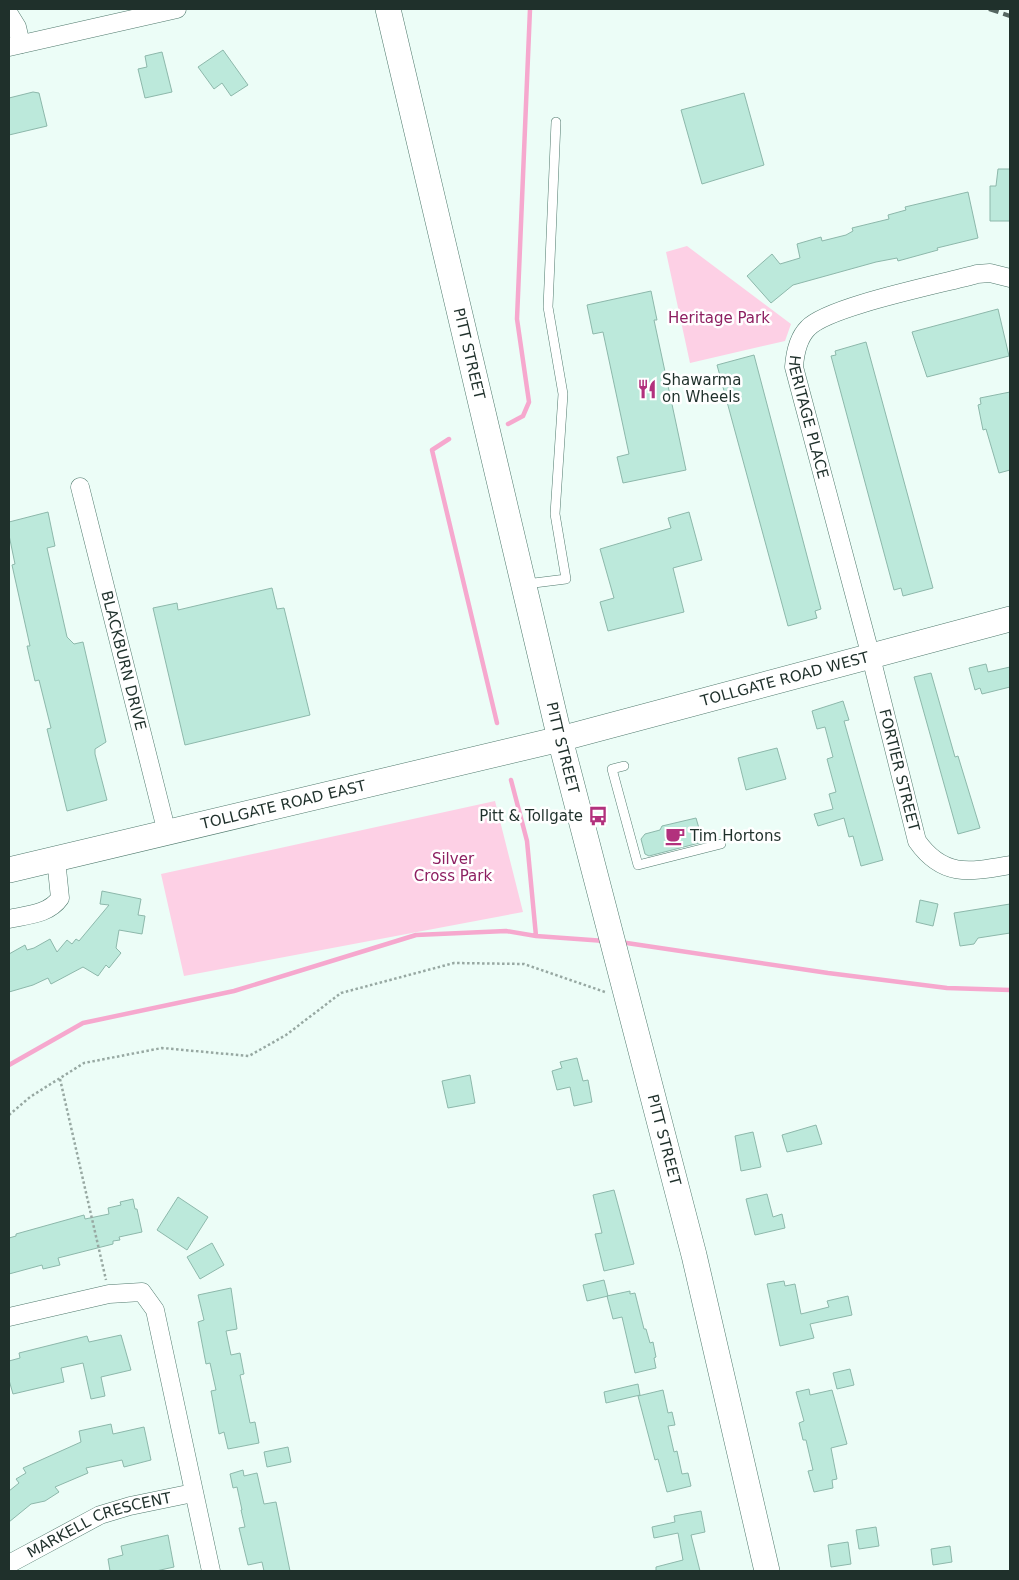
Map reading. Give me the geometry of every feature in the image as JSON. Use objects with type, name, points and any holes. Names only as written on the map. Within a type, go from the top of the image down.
[{"type":"street","points":[[9,14],[17,27],[15,46],[177,9]]},
{"type":"street","name":"PITT STREET","points":[[388,9],[560,739],[608,917],[694,1255],[767,1571]]},
{"type":"street","name":"HERITAGE PLACE","points":[[872,656],[794,367],[800,339],[808,328],[831,313],[977,274],[990,273],[1010,278]]},
{"type":"street","name":"BLACKBURN DRIVE","points":[[80,487],[167,832]]},
{"type":"street","name":"TOLLGATE ROAD WEST","points":[[560,739],[1010,619]]},
{"type":"street","name":"FORTIER STREET","points":[[872,656],[916,841],[926,854],[943,866],[960,871],[972,872],[1010,865]]},
{"type":"street","name":"TOLLGATE ROAD EAST","points":[[9,870],[560,739]]},
{"type":"street","points":[[9,919],[44,911],[55,905],[60,898],[56,859]]},
{"type":"street","points":[[9,1317],[109,1294],[142,1292],[155,1310],[211,1571]]},
{"type":"street","name":"MARKELL CRESCENT","points":[[9,1564],[100,1516],[130,1506],[193,1493]]},
{"type":"lane","points":[[524,585],[566,579],[555,514],[563,394],[548,307],[556,122]]},
{"type":"lane","points":[[624,766],[612,769],[638,865],[721,844]]},
{"type":"path","points":[[9,1115],[30,1097],[84,1063],[162,1048],[249,1056],[286,1035],[341,994],[454,964],[524,964],[605,992]]},
{"type":"path","points":[[60,1079],[109,1294]]},
{"type":"green space","name":"Heritage Park","points":[[687,246],[791,324],[785,341],[690,363],[666,252]]},
{"type":"green space","name":"Silver Cross Park","points":[[495,801],[523,912],[184,976],[161,874]]},
{"type":"building","points":[[223,50],[248,85],[231,96],[222,83],[214,89],[198,67]]},
{"type":"building","points":[[162,52],[172,92],[145,98],[138,69],[147,67],[145,56]]},
{"type":"building","points":[[33,92],[39,93],[47,126],[9,135],[9,98]]},
{"type":"building","points":[[744,93],[764,165],[702,184],[681,110]]},
{"type":"building","points":[[998,169],[1010,169],[1010,221],[990,221],[990,186],[996,186]]},
{"type":"building","points":[[968,192],[978,238],[937,248],[938,250],[898,261],[897,258],[876,262],[793,285],[771,303],[747,276],[772,254],[780,264],[800,258],[797,244],[821,237],[822,241],[846,235],[853,231],[852,228],[889,219],[888,215],[906,210],[905,207]]},
{"type":"building","points":[[651,291],[657,320],[654,320],[686,470],[623,483],[617,457],[629,454],[603,332],[593,334],[587,305]]},
{"type":"building","points":[[998,309],[1009,356],[927,377],[912,332]]},
{"type":"building","points":[[866,342],[933,588],[903,596],[901,588],[894,590],[831,356],[836,355],[835,351]]},
{"type":"building","points":[[754,355],[821,609],[815,611],[817,618],[788,626],[717,365]]},
{"type":"building","points":[[1010,392],[1010,470],[999,473],[986,429],[983,430],[978,405],[981,404],[980,398]]},
{"type":"building","points":[[48,512],[55,546],[47,548],[67,637],[74,644],[83,642],[106,742],[95,749],[95,754],[107,800],[67,811],[47,729],[51,728],[39,680],[35,681],[27,646],[30,646],[12,565],[15,564],[9,535],[9,522]]},
{"type":"building","points":[[689,512],[702,560],[673,568],[684,612],[608,631],[600,602],[614,598],[600,549],[671,528],[668,518]]},
{"type":"building","points":[[272,588],[277,609],[284,608],[310,715],[185,745],[153,608],[177,603],[178,610]]},
{"type":"building","points":[[986,664],[988,672],[1010,667],[1010,687],[982,694],[980,688],[975,690],[969,668]]},
{"type":"building","points":[[931,673],[955,757],[958,756],[980,828],[958,834],[914,677]]},
{"type":"building","points":[[843,701],[849,720],[844,721],[883,860],[861,866],[853,836],[849,837],[844,818],[818,826],[814,814],[833,809],[829,794],[836,792],[827,759],[833,757],[825,727],[817,729],[812,711]]},
{"type":"building","points":[[777,748],[786,779],[746,790],[738,758]]},
{"type":"building","name":"Tim Hortons","points":[[696,818],[703,842],[649,856],[645,854],[641,839],[645,834],[660,830],[662,826]]},
{"type":"building","points":[[102,891],[141,899],[138,915],[145,916],[142,934],[119,930],[116,948],[121,953],[109,968],[106,965],[98,976],[83,967],[51,984],[48,978],[33,985],[9,992],[9,954],[25,945],[27,950],[34,948],[50,939],[57,952],[67,940],[72,944],[76,939],[79,941],[109,905],[100,904]]},
{"type":"building","points":[[920,900],[938,904],[933,926],[916,922]]},
{"type":"building","points":[[1010,904],[1010,933],[978,938],[974,944],[960,946],[954,913]]},
{"type":"building","points":[[577,1058],[583,1081],[588,1080],[592,1102],[574,1106],[570,1087],[557,1090],[552,1071],[562,1068],[560,1062]]},
{"type":"building","points":[[470,1075],[475,1103],[448,1108],[442,1081]]},
{"type":"building","points":[[816,1125],[822,1144],[787,1152],[782,1135]]},
{"type":"building","points":[[753,1132],[761,1167],[741,1171],[735,1136]]},
{"type":"building","points":[[614,1190],[634,1264],[604,1271],[595,1234],[602,1233],[593,1195]]},
{"type":"building","points":[[767,1194],[773,1217],[782,1214],[785,1228],[755,1235],[746,1199]]},
{"type":"building","points":[[178,1197],[208,1217],[187,1250],[157,1230]]},
{"type":"building","points":[[133,1199],[142,1232],[119,1237],[120,1240],[113,1241],[113,1244],[58,1258],[60,1265],[43,1269],[42,1265],[9,1274],[9,1238],[16,1236],[16,1234],[84,1215],[85,1219],[109,1214],[108,1208],[121,1205],[120,1202]]},
{"type":"building","points":[[212,1243],[224,1265],[200,1279],[187,1257]]},
{"type":"building","points":[[604,1280],[608,1296],[587,1301],[583,1285]]},
{"type":"building","points":[[784,1281],[785,1286],[795,1284],[801,1314],[829,1307],[827,1301],[848,1296],[852,1315],[810,1324],[814,1338],[780,1346],[767,1284]]},
{"type":"building","points":[[231,1288],[237,1329],[226,1331],[231,1355],[240,1353],[244,1374],[240,1375],[250,1423],[255,1422],[259,1443],[228,1449],[224,1432],[219,1434],[211,1391],[216,1390],[210,1363],[206,1364],[198,1322],[204,1320],[198,1295]]},
{"type":"building","points":[[630,1291],[630,1294],[635,1293],[644,1329],[646,1329],[650,1343],[653,1342],[656,1357],[654,1358],[656,1368],[635,1373],[622,1317],[613,1319],[607,1296]]},
{"type":"building","points":[[121,1335],[131,1370],[101,1377],[105,1396],[91,1399],[83,1363],[61,1368],[64,1382],[13,1394],[9,1380],[9,1361],[20,1358],[19,1353],[87,1336],[89,1342]]},
{"type":"building","points":[[850,1369],[854,1385],[837,1389],[833,1373]]},
{"type":"building","points":[[638,1384],[640,1395],[606,1403],[604,1392]]},
{"type":"building","points":[[809,1389],[810,1395],[832,1390],[847,1444],[831,1448],[837,1479],[832,1480],[833,1488],[814,1492],[808,1471],[813,1470],[806,1440],[803,1440],[799,1423],[804,1421],[796,1392]]},
{"type":"building","points":[[663,1390],[668,1413],[672,1412],[675,1425],[668,1426],[674,1452],[677,1451],[682,1474],[688,1473],[691,1486],[667,1492],[658,1459],[655,1460],[638,1396]]},
{"type":"building","points":[[111,1424],[113,1434],[144,1427],[151,1460],[124,1467],[122,1460],[86,1468],[88,1473],[55,1487],[59,1492],[45,1501],[31,1504],[9,1522],[9,1491],[19,1483],[16,1479],[26,1473],[23,1468],[81,1442],[79,1431]]},
{"type":"building","points":[[288,1447],[291,1462],[267,1467],[264,1452]]},
{"type":"building","points":[[243,1470],[244,1476],[257,1473],[264,1504],[276,1502],[290,1571],[264,1571],[262,1562],[248,1565],[239,1528],[245,1527],[242,1510],[237,1487],[233,1488],[230,1474]]},
{"type":"building","points":[[701,1511],[705,1532],[691,1535],[700,1571],[656,1571],[656,1567],[683,1560],[678,1533],[654,1538],[652,1527],[675,1522],[674,1516]]},
{"type":"building","points":[[876,1527],[879,1546],[859,1549],[856,1530]]},
{"type":"building","points":[[168,1535],[174,1567],[156,1571],[110,1571],[108,1559],[123,1555],[121,1546]]},
{"type":"building","points":[[848,1542],[851,1564],[831,1567],[828,1545]]},
{"type":"building","points":[[950,1546],[952,1562],[933,1565],[931,1549]]},
{"type":"waterway","points":[[508,424],[523,416],[529,402],[517,319],[530,9]]},
{"type":"waterway","points":[[449,439],[432,450],[497,723]]},
{"type":"waterway","points":[[511,780],[527,841],[536,936]]},
{"type":"waterway","points":[[9,1065],[83,1023],[234,991],[416,935],[506,931],[536,936],[605,941]]},
{"type":"waterway","points":[[620,942],[828,973],[947,988],[1010,990]]},
{"type":"railway","points":[[989,9],[1010,16]]},
{"type":"place","name":"Shawarma on Wheels","points":[[647,389]]},
{"type":"place","name":"Pitt & Tollgate","points":[[598,816]]},
{"type":"place","name":"Tim Hortons","points":[[675,836]]}]
